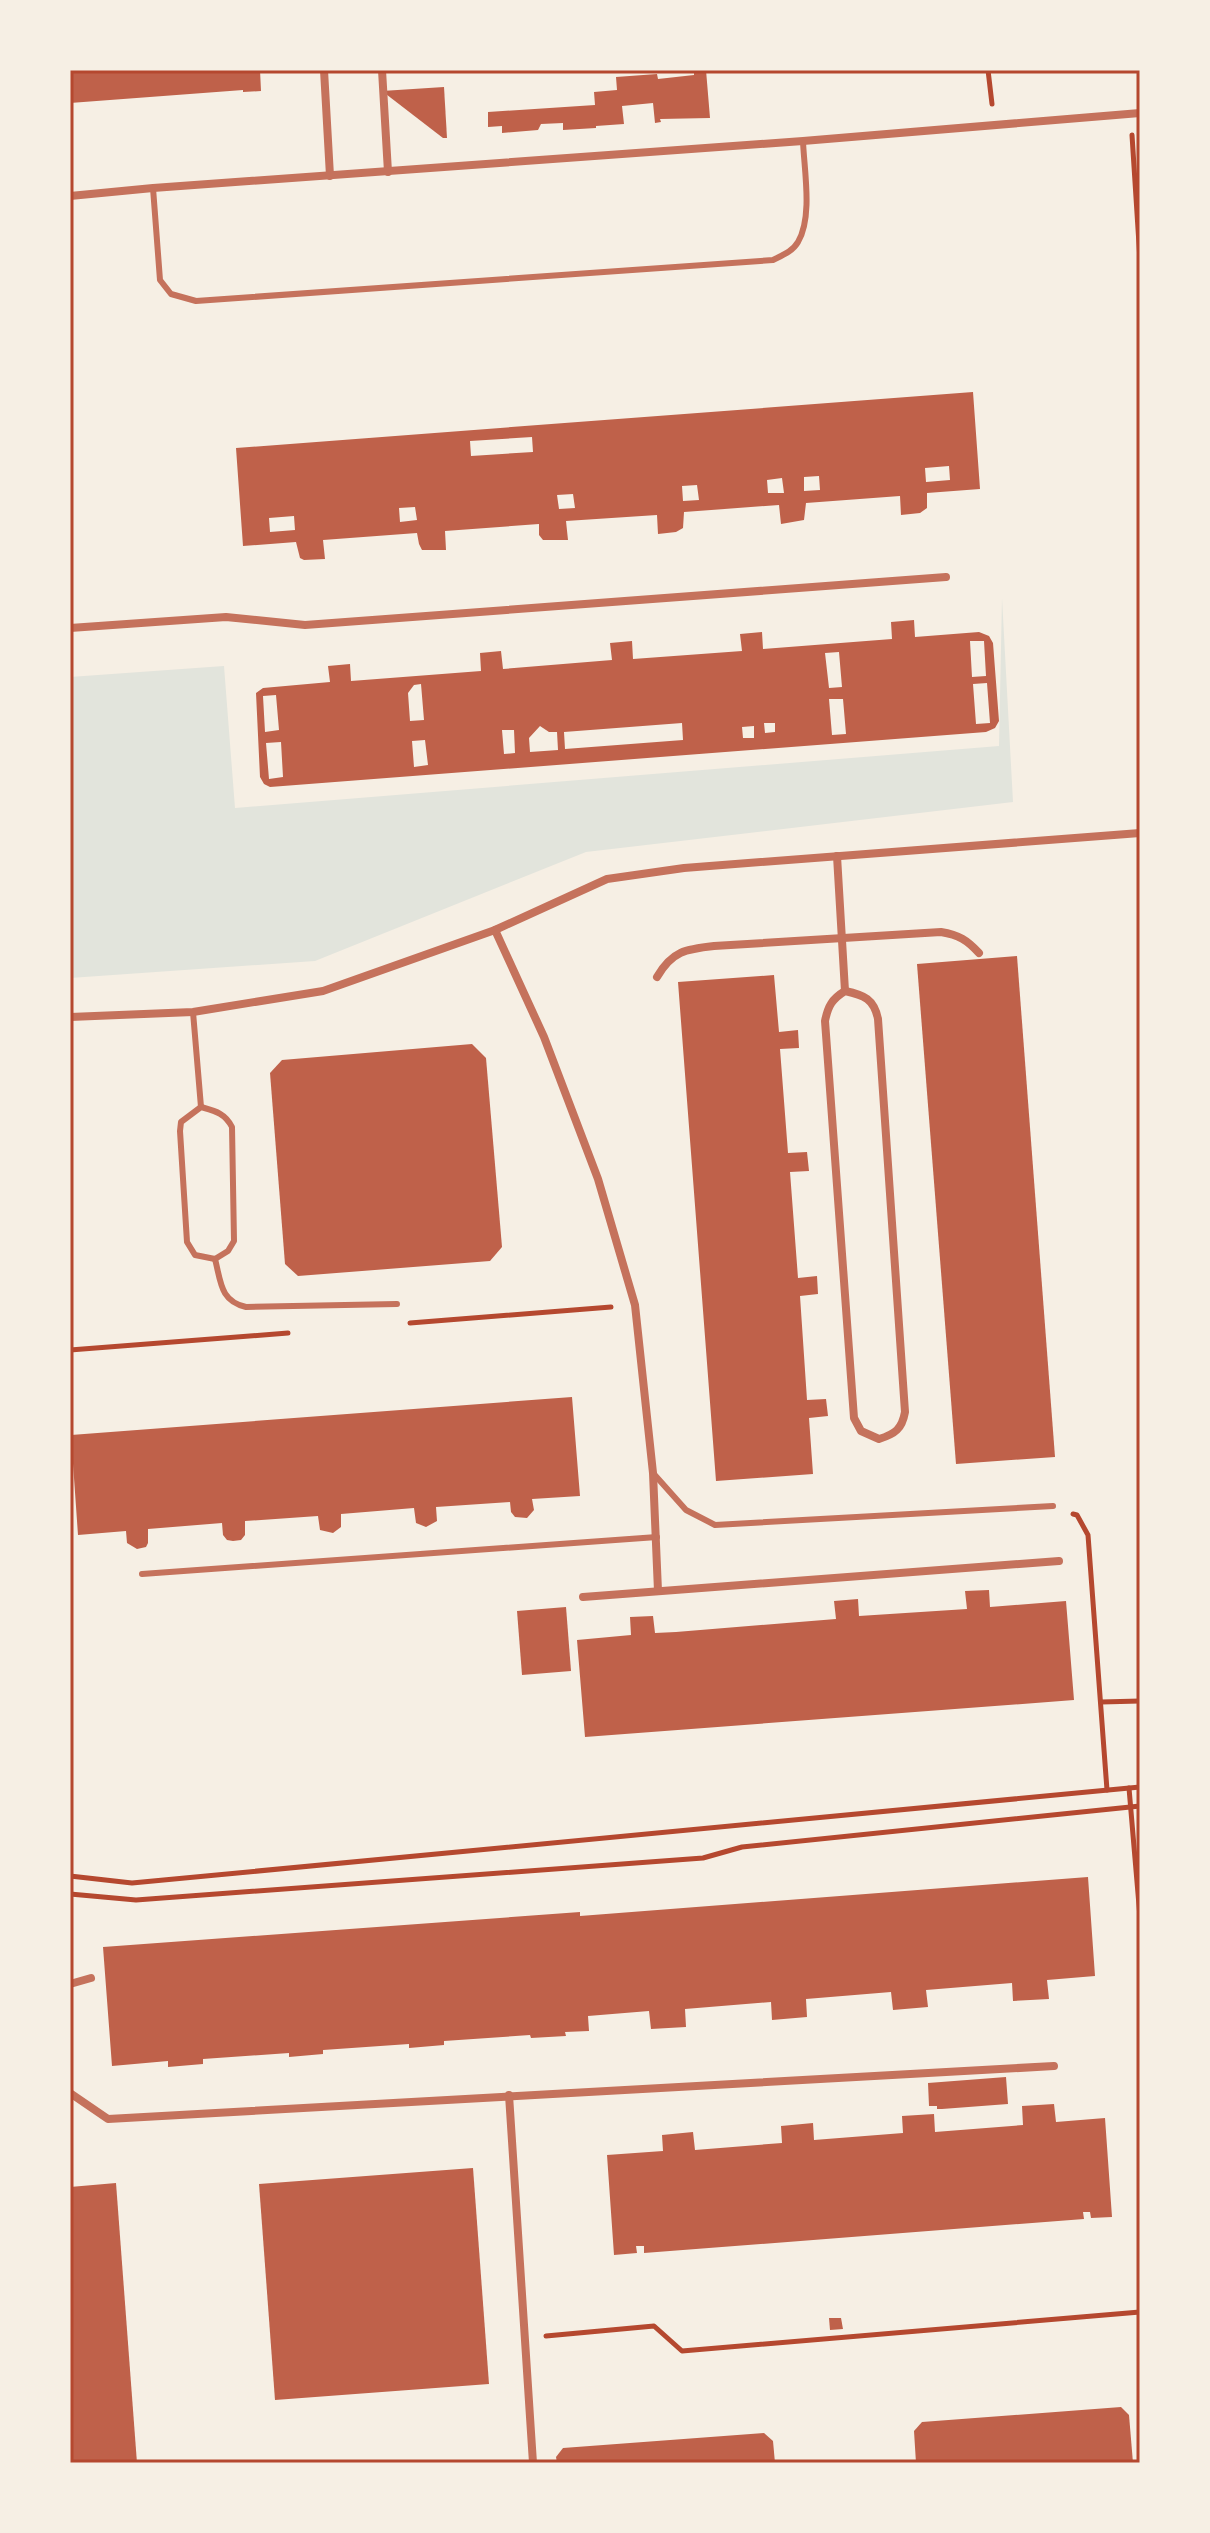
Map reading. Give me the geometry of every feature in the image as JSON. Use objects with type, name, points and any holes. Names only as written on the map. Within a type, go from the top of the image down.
[{"type":"street","points":[[324,70],[330,176]]},
{"type":"street","points":[[382,70],[388,172]]},
{"type":"street","points":[[70,196],[1135,113]]},
{"type":"street","points":[[70,628],[226,617],[305,625],[946,577]]},
{"type":"street","points":[[70,1017],[193,1012],[323,991],[495,930],[607,879],[684,868],[1140,833]]},
{"type":"street","points":[[837,856],[845,991]]},
{"type":"street","points":[[495,930],[544,1037],[598,1179],[635,1305],[653,1473],[658,1591]]},
{"type":"street","points":[[657,977],[676,954],[693,948],[941,932],[968,940],[979,953]]},
{"type":"street","points":[[845,991],[863,995],[873,1002],[878,1019],[905,1412],[903,1424],[894,1434],[879,1439],[861,1431],[854,1418],[825,1021],[834,997],[845,991]]},
{"type":"street","points":[[583,1597],[1059,1561]]},
{"type":"street","points":[[70,1984],[91,1978]]},
{"type":"street","points":[[70,2093],[108,2119],[1054,2066]]},
{"type":"street","points":[[509,2095],[533,2463]]},
{"type":"lane","points":[[153,188],[160,280],[171,294],[196,301],[773,260],[787,254],[798,242],[806,220],[803,141]]},
{"type":"lane","points":[[193,1012],[201,1107]]},
{"type":"lane","points":[[201,1107],[217,1111],[227,1118],[232,1127],[234,1241],[228,1251],[215,1259],[195,1255],[187,1242],[180,1131],[181,1122],[201,1107]]},
{"type":"lane","points":[[215,1259],[226,1297],[234,1304],[246,1307],[397,1304]]},
{"type":"lane","points":[[653,1473],[686,1510],[715,1525],[1053,1506]]},
{"type":"lane","points":[[142,1574],[657,1537]]},
{"type":"path","points":[[1135,113],[1140,260]]},
{"type":"path","points":[[1053,1506],[1077,1515],[1088,1535],[1107,1790]]},
{"type":"path","points":[[1101,1702],[1140,1701]]},
{"type":"path","points":[[70,1876],[132,1883],[1140,1787]]},
{"type":"path","points":[[1129,1788],[1140,1917]]},
{"type":"path","points":[[70,1894],[136,1900],[703,1858],[742,1847],[1140,1806]]},
{"type":"path","points":[[525,2338],[654,2326],[682,2351],[1140,2312]]},
{"type":"shaded area","points":[[1002,598],[1013,802],[586,852],[315,961],[70,978],[70,677],[224,666],[235,808],[999,746]]},
{"type":"building","points":[[70,70],[260,70],[261,91],[70,103]]},
{"type":"building","points":[[706,70],[710,118],[660,119],[661,122],[655,123],[653,103],[622,106],[624,124],[563,130],[563,123],[541,124],[538,130],[502,133],[502,126],[488,127],[488,112],[595,105],[594,92],[617,90],[616,77],[657,74],[658,79],[694,75],[694,71]]},
{"type":"building","points":[[444,87],[447,138],[382,91]]},
{"type":"building","points":[[973,392],[980,489],[927,493],[927,508],[920,513],[901,515],[900,496],[806,503],[804,520],[781,524],[779,505],[684,512],[683,528],[658,534],[657,515],[566,521],[568,540],[543,540],[539,535],[539,524],[445,531],[446,550],[422,550],[417,533],[323,540],[325,559],[304,560],[300,558],[296,542],[243,546],[236,448]],"holes":[[[532,437],[533,452],[471,456],[470,441]],[[949,466],[950,480],[926,482],[925,468]],[[819,476],[820,490],[804,491],[804,477]],[[782,478],[784,493],[768,493],[767,480]],[[697,485],[699,500],[683,501],[682,486]],[[573,494],[575,508],[559,509],[557,495]],[[415,507],[417,520],[400,522],[399,508]],[[294,516],[295,530],[270,532],[269,518]]]},
{"type":"building","points":[[914,620],[915,637],[979,632],[989,636],[993,643],[999,721],[995,728],[986,732],[270,787],[260,777],[256,693],[263,688],[330,682],[328,666],[350,664],[351,681],[481,671],[480,653],[501,651],[503,669],[612,660],[610,643],[632,641],[633,659],[742,651],[740,634],[762,632],[763,649],[892,639],[891,622]],"holes":[[[970,641],[984,641],[986,676],[972,677]],[[839,652],[842,687],[829,688],[825,653]],[[987,683],[990,723],[976,724],[973,684]],[[421,684],[424,720],[410,721],[408,693],[414,685]],[[276,695],[279,730],[265,732],[263,696]],[[829,699],[843,699],[846,734],[832,735]],[[682,723],[683,740],[565,749],[564,732]],[[764,723],[775,723],[775,732],[765,733]],[[540,726],[549,732],[557,732],[558,750],[530,752],[529,738]],[[754,726],[754,738],[743,738],[742,727]],[[502,730],[514,730],[515,753],[504,754]],[[425,740],[428,765],[414,767],[412,741]],[[281,742],[283,777],[269,779],[266,743]]]},
{"type":"building","points":[[1017,956],[1055,1457],[956,1464],[917,964]]},
{"type":"building","points":[[774,975],[779,1032],[798,1030],[799,1048],[780,1049],[788,1153],[807,1152],[809,1171],[790,1172],[798,1278],[817,1276],[818,1294],[800,1296],[807,1400],[826,1399],[828,1416],[809,1418],[813,1474],[716,1481],[678,982]]},
{"type":"building","points":[[472,1044],[486,1058],[502,1247],[490,1261],[298,1276],[285,1264],[270,1073],[282,1060]]},
{"type":"building","points":[[572,1397],[580,1496],[532,1499],[534,1510],[527,1518],[515,1517],[510,1502],[436,1507],[437,1521],[426,1527],[416,1523],[414,1508],[341,1514],[341,1527],[333,1533],[320,1530],[318,1516],[245,1521],[245,1535],[241,1540],[233,1541],[223,1535],[222,1523],[148,1529],[146,1547],[137,1549],[127,1543],[126,1531],[78,1535],[71,1435]]},
{"type":"building","points":[[989,1590],[990,1607],[1066,1601],[1074,1700],[585,1737],[577,1640],[631,1635],[630,1617],[653,1616],[655,1633],[676,1632],[836,1619],[834,1601],[858,1599],[859,1616],[967,1609],[965,1591]]},
{"type":"building","points":[[566,1607],[571,1671],[522,1675],[517,1611]]},
{"type":"building","points":[[1088,1877],[1095,1976],[1047,1980],[1049,1999],[1013,2001],[1012,1983],[926,1990],[928,2007],[893,2010],[891,1992],[806,1999],[807,2017],[772,2020],[771,2002],[685,2009],[686,2027],[651,2029],[649,2011],[588,2016],[589,2031],[565,2032],[566,2036],[531,2038],[530,2035],[444,2041],[444,2045],[409,2048],[409,2044],[323,2050],[323,2054],[289,2057],[289,2053],[203,2059],[203,2064],[168,2067],[168,2061],[112,2066],[103,1947],[580,1912],[580,1916]]},
{"type":"building","points":[[1006,2077],[1008,2104],[942,2109],[929,2106],[928,2083]]},
{"type":"building","points":[[1054,2104],[1056,2122],[1105,2118],[1112,2217],[1091,2218],[1090,2212],[1083,2212],[1084,2219],[644,2253],[644,2246],[636,2246],[637,2253],[614,2255],[607,2155],[663,2151],[662,2135],[693,2132],[695,2150],[782,2143],[781,2126],[813,2123],[814,2140],[903,2133],[902,2116],[934,2114],[935,2132],[1023,2125],[1022,2106]]},
{"type":"building","points":[[473,2168],[489,2384],[275,2400],[259,2184]]},
{"type":"building","points":[[116,2183],[137,2463],[70,2463],[70,2187]]},
{"type":"building","points":[[829,2318],[841,2318],[843,2329],[830,2330]]},
{"type":"building","points":[[1121,2407],[1129,2415],[1133,2463],[916,2463],[914,2431],[922,2422]]},
{"type":"building","points":[[764,2433],[773,2441],[775,2463],[557,2463],[556,2457],[563,2448]]}]
